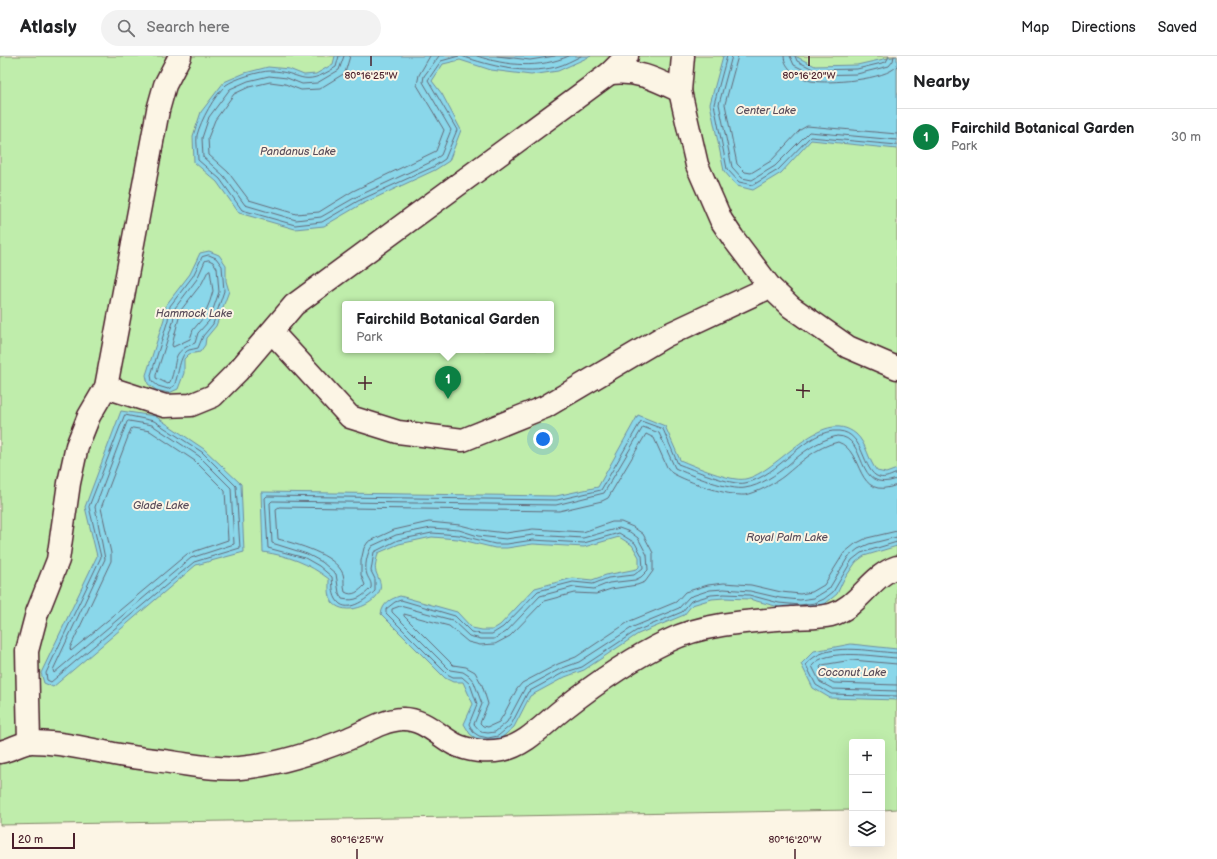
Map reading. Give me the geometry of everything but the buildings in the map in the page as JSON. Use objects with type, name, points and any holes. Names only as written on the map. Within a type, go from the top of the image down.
[{"type":"lane","points":[[29,742],[27,651],[36,614],[58,560],[69,483],[77,446],[90,416],[106,387],[158,110],[165,85],[180,56]]},
{"type":"lane","points":[[106,387],[156,404],[175,406],[197,403],[213,396],[222,389],[294,305],[610,72],[627,56]]},
{"type":"lane","points":[[683,56],[680,91],[697,165],[721,220],[744,254],[770,287],[791,307],[832,338],[848,347],[897,368]]},
{"type":"lane","points":[[610,72],[622,71],[647,75],[680,91]]},
{"type":"lane","points":[[272,332],[350,417],[398,432],[463,440],[545,407],[666,336],[770,287]]},
{"type":"lane","points":[[0,752],[17,748],[29,742],[69,745],[200,767],[236,768],[287,760],[347,740],[383,724],[403,719],[417,721],[463,747],[480,751],[502,750],[513,746],[539,730],[562,710],[614,672],[642,654],[671,639],[702,630],[733,624],[820,617],[835,614],[855,602],[885,572],[897,568]]},
{"type":"green space","points":[[0,56],[897,56],[897,809],[885,810],[885,739],[849,739],[849,810],[0,825]]},
{"type":"water","name":"Pandanus Lake","points":[[335,56],[591,56],[558,71],[531,75],[491,70],[460,60],[443,64],[432,81],[442,94],[461,130],[449,161],[435,170],[360,205],[324,226],[295,229],[239,213],[217,182],[194,162],[193,136],[201,112],[224,82],[245,73],[268,67],[289,69],[304,75],[316,74],[333,64]]},
{"type":"water","name":"Center Lake","points":[[723,56],[795,56],[815,66],[857,65],[897,56],[897,149],[811,140],[781,173],[753,190],[737,186],[724,171],[710,104]]},
{"type":"water","name":"Hammock Lake","points":[[209,251],[219,255],[226,265],[226,281],[229,291],[216,326],[206,338],[205,345],[200,352],[189,354],[184,359],[184,373],[178,389],[169,393],[156,390],[148,384],[146,375],[164,319],[166,305],[190,274],[200,253]]},
{"type":"water","name":"Glade Lake","points":[[121,411],[155,416],[204,449],[241,484],[244,552],[196,565],[53,687],[44,683],[41,673],[97,556],[85,507]]},
{"type":"water","name":"Royal Palm Lake","points":[[638,415],[665,426],[680,460],[712,473],[739,479],[745,479],[758,474],[814,434],[829,428],[843,427],[860,438],[871,462],[877,471],[886,473],[897,469],[897,546],[864,556],[856,562],[843,581],[837,594],[826,603],[816,607],[800,609],[779,607],[749,599],[724,598],[712,599],[692,605],[684,615],[638,634],[584,670],[565,677],[530,696],[514,727],[499,740],[493,742],[478,740],[470,734],[464,724],[473,704],[463,682],[453,682],[445,678],[381,614],[385,604],[400,596],[457,612],[472,628],[492,630],[500,625],[535,588],[573,578],[592,580],[606,575],[637,569],[639,567],[639,557],[632,545],[619,537],[584,547],[533,544],[507,548],[495,548],[458,539],[432,537],[399,544],[378,553],[375,570],[380,582],[380,589],[376,597],[365,605],[351,609],[338,607],[331,601],[329,579],[321,573],[298,561],[263,552],[261,492],[556,496],[598,487]]},
{"type":"water","name":"Coconut Lake","points":[[851,644],[897,649],[897,700],[830,698],[813,688],[801,664],[814,651]]},
{"type":"place","name":"Fairchild Botanical Garden","points":[[448,399]]}]
